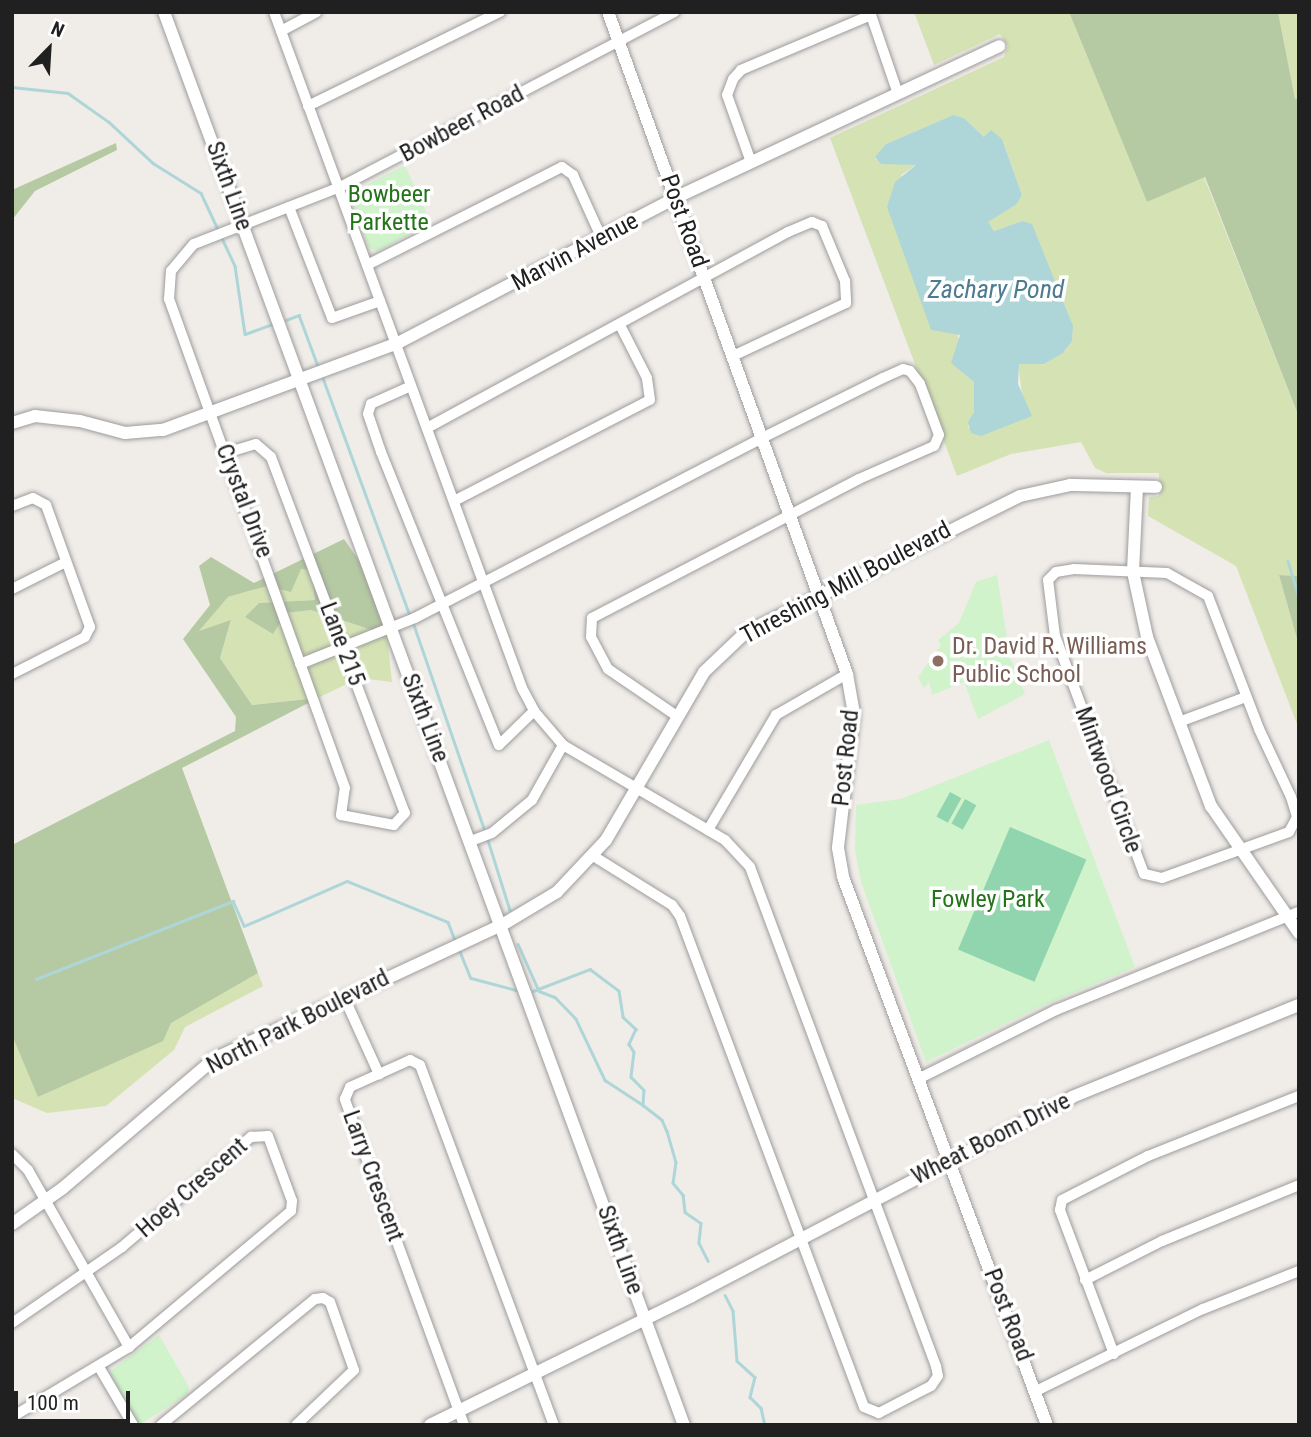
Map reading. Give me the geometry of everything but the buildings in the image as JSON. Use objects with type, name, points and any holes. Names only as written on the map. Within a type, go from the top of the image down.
[{"type":"street","name":"Sixth Line","points":[[164,12],[684,1425]]},
{"type":"street","points":[[274,12],[483,582],[534,711],[563,745],[708,830],[739,852],[754,874],[938,1377],[931,1386],[883,1412],[870,1413],[861,1403],[680,916],[672,905],[595,857]]},
{"type":"street","points":[[281,31],[316,12]]},
{"type":"street","points":[[308,106],[500,12]]},
{"type":"street","name":"Post Road","points":[[608,12],[847,674],[854,713],[838,848],[843,877],[1037,1391],[1047,1425]]},
{"type":"street","name":"Bowbeer Road","points":[[243,225],[338,188],[676,12]]},
{"type":"street","points":[[751,162],[727,95],[733,79],[741,70],[870,14],[898,91]]},
{"type":"street","name":"Marvin Avenue","points":[[12,423],[35,416],[63,418],[104,429],[142,433],[211,414],[396,345],[602,239],[675,198],[898,91],[999,46]]},
{"type":"street","points":[[367,265],[562,167],[573,175],[602,239]]},
{"type":"street","points":[[289,207],[332,318],[380,302]]},
{"type":"street","points":[[427,428],[812,222],[822,226],[845,281],[846,303],[733,356]]},
{"type":"street","name":"Crystal Drive","points":[[243,225],[194,244],[171,271],[169,299],[345,788],[341,815]]},
{"type":"street","points":[[454,502],[650,400],[647,378],[620,325]]},
{"type":"street","points":[[300,664],[391,628],[442,604],[762,438],[903,369],[915,375],[939,435],[934,446],[790,514],[592,618],[591,637],[608,669],[677,716]]},
{"type":"street","points":[[411,386],[371,404],[368,414],[499,745],[534,711]]},
{"type":"street","name":"Lane 215","points":[[226,453],[256,444],[268,451],[405,813],[401,821],[388,827],[341,815]]},
{"type":"street","name":"Threshing Mill Boulevard","points":[[502,925],[557,892],[595,857],[677,716],[723,650],[745,633],[1020,496],[1070,485],[1156,487]]},
{"type":"street","points":[[1137,486],[1133,572],[1143,625],[1211,806],[1239,851],[1293,915],[1299,933]]},
{"type":"street","points":[[12,506],[27,498],[42,500],[89,631],[12,674]]},
{"type":"street","points":[[12,589],[66,562]]},
{"type":"street","name":"Mintwood Circle","points":[[1061,571],[1173,574],[1208,596],[1246,697],[1297,817],[1287,834],[1156,879],[1146,876],[1056,641],[1047,589],[1049,577],[1061,571]]},
{"type":"street","points":[[708,830],[772,720],[789,704],[847,674]]},
{"type":"street","points":[[1179,722],[1246,697]]},
{"type":"street","points":[[471,841],[492,833],[532,800],[563,745]]},
{"type":"street","points":[[920,1078],[1056,1010],[1293,915]]},
{"type":"street","name":"North Park Boulevard","points":[[12,1224],[46,1201],[214,1059],[502,925]]},
{"type":"street","points":[[344,997],[379,1074]]},
{"type":"street","name":"Wheat Boom Drive","points":[[430,1425],[693,1294],[799,1237],[1109,1080],[1299,1005]]},
{"type":"street","name":"Larry Crescent","points":[[464,1425],[345,1099],[351,1087],[410,1060],[420,1065],[534,1372]]},
{"type":"street","points":[[1114,1354],[1060,1210],[1066,1196],[1148,1156],[1299,1096]]},
{"type":"street","name":"Hoey Crescent","points":[[87,1274],[251,1137],[268,1136],[292,1201],[291,1211],[129,1347]]},
{"type":"street","points":[[12,1154],[46,1201],[129,1347],[12,1417]]},
{"type":"street","points":[[1086,1280],[1162,1241],[1299,1185]]},
{"type":"street","points":[[1037,1391],[1203,1309],[1299,1271]]},
{"type":"street","points":[[12,1323],[87,1274]]},
{"type":"street","points":[[167,1423],[315,1299],[323,1298],[330,1302],[354,1370],[296,1425]]},
{"type":"street","points":[[99,1367],[132,1425]]},
{"type":"street","points":[[534,1372],[554,1425]]},
{"type":"green space","points":[[914,12],[1069,12],[1147,202],[1204,177],[1299,417],[1299,576],[1279,575],[1299,646],[1299,729],[1236,566],[1148,516],[1149,497],[1159,496],[1159,473],[1106,473],[1095,468],[1081,442],[1011,454],[957,476],[830,138],[1004,57],[1008,46],[1000,34],[934,65]],"holes":[[[953,115],[964,118],[984,137],[1002,139],[1022,195],[1017,204],[987,222],[994,231],[1022,221],[1073,336],[1066,350],[1044,364],[1018,364],[1022,394],[968,428],[974,412],[974,382],[901,175],[916,165],[875,159],[886,144]]]},
{"type":"green space","points":[[1069,12],[1278,12],[1295,99],[1299,99],[1299,417],[1205,177],[1147,202]]},
{"type":"green space","points":[[1278,12],[1299,12],[1299,99],[1295,100]]},
{"type":"green space","points":[[116,143],[117,150],[35,191],[12,220],[12,190]]},
{"type":"green space","name":"Bowbeer Parkette","points":[[405,165],[431,223],[378,251],[369,248],[349,194]]},
{"type":"green space","points":[[344,539],[360,562],[386,627],[378,632],[311,610],[286,613],[273,634],[245,617],[259,603],[315,600],[311,570],[301,569],[291,592],[267,586],[228,597],[199,631],[231,620],[220,658],[252,705],[318,698],[182,768],[258,973],[171,1023],[163,1041],[38,1097],[12,1035],[12,845],[235,731],[236,717],[183,639],[210,605],[199,566],[211,557],[254,583]]},
{"type":"green space","points":[[300,569],[311,570],[315,600],[259,603],[246,617],[311,610],[378,632],[386,627],[392,682],[359,678],[318,698],[252,705],[220,658],[231,621],[198,632],[228,597],[267,586]]},
{"type":"green space","points":[[997,575],[1010,657],[1025,694],[978,719],[964,682],[932,695],[929,682],[924,688],[918,677],[941,645],[938,640],[959,623],[976,582]]},
{"type":"green space","points":[[1279,575],[1299,576],[1299,646]]},
{"type":"green space","name":"Fowley Park","points":[[1049,740],[1135,967],[1042,1006],[926,1062],[861,882],[855,850],[856,805],[901,799]]},
{"type":"green space","points":[[950,792],[961,798],[948,823],[936,816]]},
{"type":"green space","points":[[965,799],[976,805],[963,830],[951,823]]},
{"type":"green space","points":[[1010,827],[1086,859],[1034,982],[958,949]]},
{"type":"green space","points":[[258,973],[263,986],[185,1027],[174,1050],[106,1106],[47,1113],[12,1098],[12,1035],[39,1097]]},
{"type":"green space","points":[[159,1335],[189,1387],[188,1394],[139,1425],[109,1372]]},
{"type":"water","name":"Zachary Pond","points":[[953,115],[964,118],[984,137],[991,130],[1002,139],[1022,195],[1017,204],[988,222],[994,231],[1022,221],[1032,224],[1073,326],[1072,341],[1063,353],[1044,364],[1019,364],[1018,384],[1032,416],[981,436],[971,433],[968,422],[974,412],[974,382],[951,363],[960,335],[931,330],[887,207],[895,182],[916,165],[881,164],[875,157],[886,144]]},
{"type":"waterway","points":[[12,87],[68,93],[109,122],[153,163],[201,193],[235,266],[245,334],[272,324]]},
{"type":"waterway","points":[[286,320],[299,315],[318,366]]},
{"type":"waterway","points":[[323,378],[409,613]]},
{"type":"waterway","points":[[1288,561],[1299,598]]},
{"type":"waterway","points":[[414,625],[484,828]]},
{"type":"waterway","points":[[488,840],[510,910]]},
{"type":"waterway","points":[[36,979],[233,901],[244,926],[347,881],[448,922],[456,943]]},
{"type":"waterway","points":[[518,944],[539,991],[555,997],[576,1019],[605,1080],[643,1105]]},
{"type":"waterway","points":[[459,949],[471,978],[516,990]]},
{"type":"waterway","points":[[533,991],[590,969],[619,991],[623,1017],[636,1029],[629,1044],[634,1052],[631,1077],[644,1090],[643,1105],[662,1120],[667,1131],[676,1162],[673,1183],[683,1195],[685,1212],[701,1223],[699,1243],[708,1261]]},
{"type":"waterway","points":[[725,1295],[733,1311],[737,1361],[755,1377],[750,1397],[761,1408],[765,1425]]},
{"type":"place","name":"Dr. David R. Williams Public School","points":[[938,661]]}]
